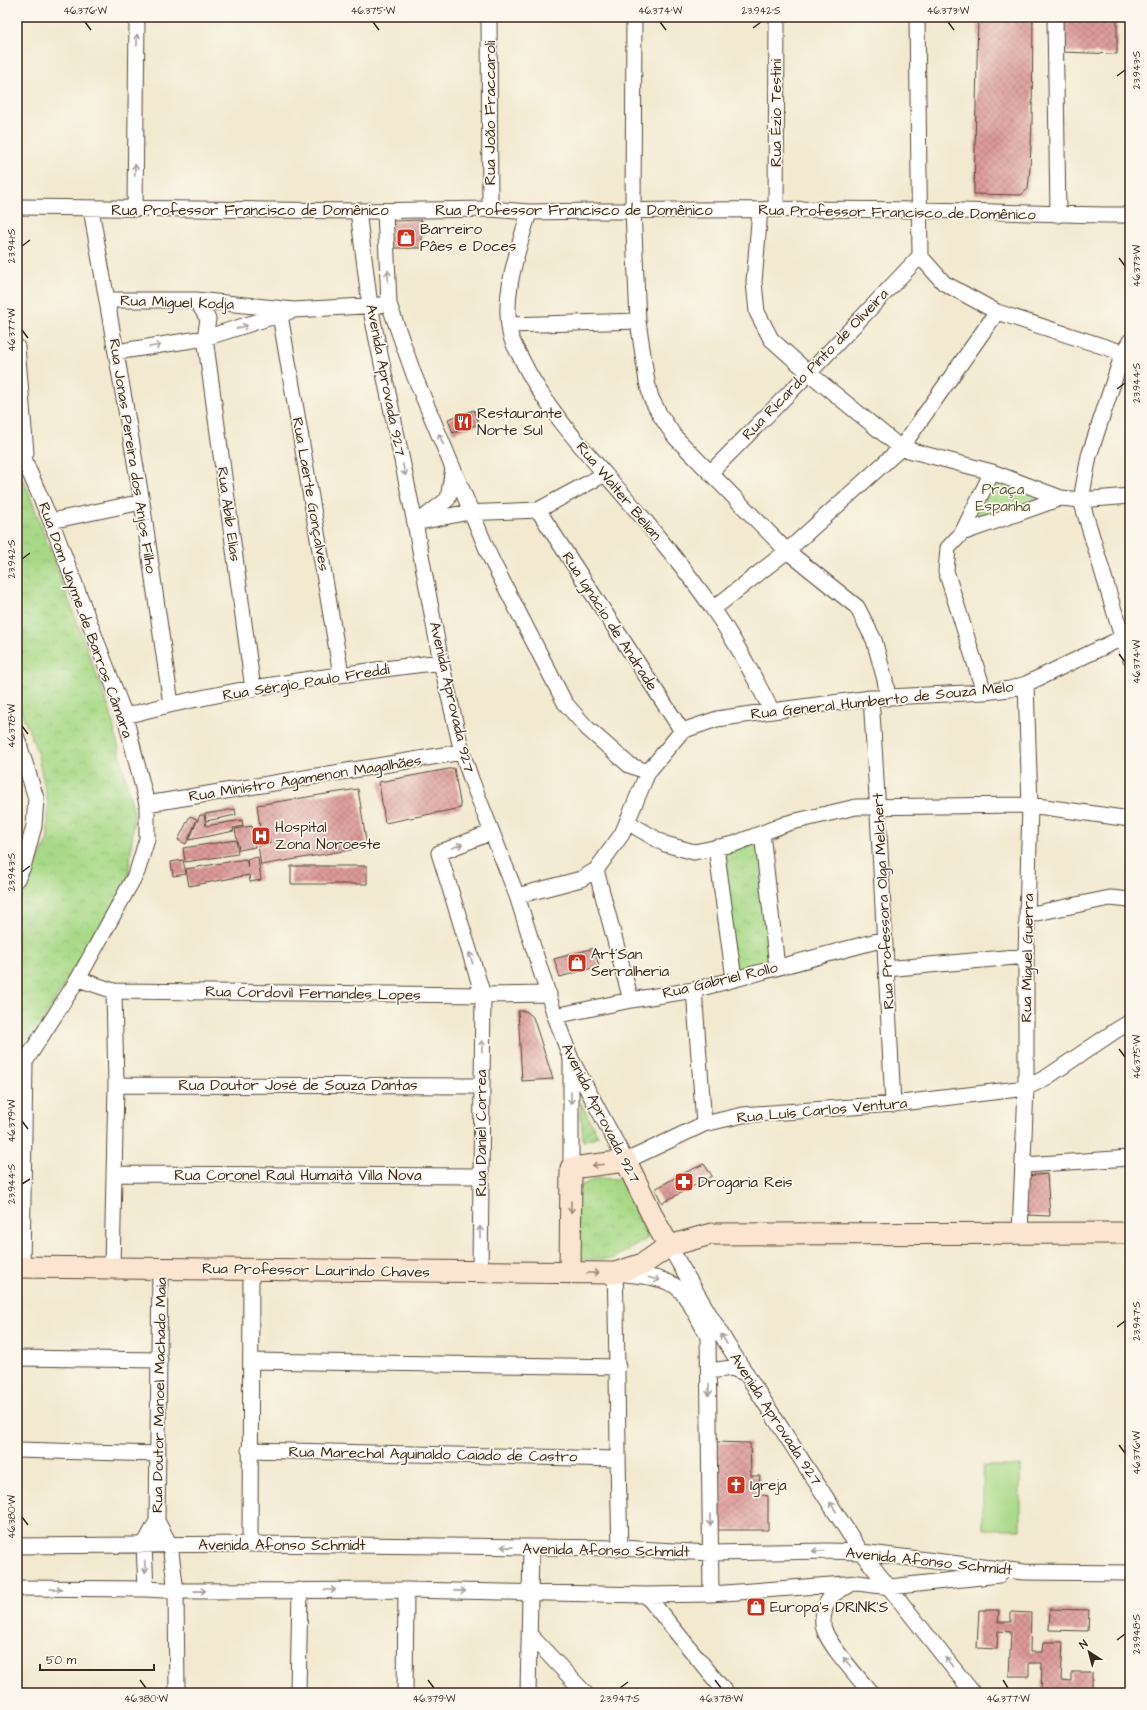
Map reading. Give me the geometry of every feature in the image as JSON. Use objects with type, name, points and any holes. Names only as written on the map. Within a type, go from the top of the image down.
[{"type":"street","points":[[135,209],[137,17]]},
{"type":"street","name":"Rua João Fraccaroli","points":[[489,17],[490,209]]},
{"type":"street","points":[[634,17],[633,210],[638,321],[650,398],[660,416],[675,437],[787,551],[857,607],[874,640],[885,680],[888,698]]},
{"type":"street","name":"Rua Ézio Testini","points":[[776,209],[777,17]]},
{"type":"street","points":[[917,17],[920,256],[944,284],[997,312],[1128,350],[1089,456],[1081,500],[1126,636],[1130,658]]},
{"type":"street","points":[[1055,17],[1058,215]]},
{"type":"street","name":"Rua Professor Francisco de Domênico","points":[[17,207],[358,211],[490,209],[529,212],[776,209],[919,210],[1058,215],[1130,214]]},
{"type":"street","name":"Rua Jonas Pereira dos Anjos Filho","points":[[91,209],[142,502],[171,704]]},
{"type":"street","points":[[760,210],[754,282],[757,312],[771,339],[809,373],[901,448],[992,472],[1061,498],[1081,500],[1130,496]]},
{"type":"street","name":"Avenida Aprovada 927","points":[[358,211],[370,306],[416,523],[441,662],[462,752],[471,779],[517,896],[555,1016],[571,1059],[626,1161],[656,1224],[746,1374],[862,1552],[973,1693]]},
{"type":"street","points":[[385,211],[389,304],[414,375],[491,559],[565,703],[587,728],[629,765],[648,772]]},
{"type":"street","name":"Rua Walter Belian","points":[[529,212],[514,266],[508,305],[510,335],[540,392],[604,474],[657,535],[713,609],[740,652],[772,711]]},
{"type":"street","name":"Rua Ricardo Pinto de Oliveira","points":[[710,473],[809,373],[920,256]]},
{"type":"street","name":"Rua Miguel Kodja","points":[[107,300],[196,300],[285,311],[389,304]]},
{"type":"street","name":"Rua Abib Elias","points":[[196,300],[208,319],[204,338],[254,689]]},
{"type":"street","name":"Rua Miguel Kodja","points":[[116,352],[204,338],[285,311]]},
{"type":"street","name":"Rua Laerte Gonçalves","points":[[285,311],[341,674]]},
{"type":"street","points":[[713,609],[787,551],[901,448],[997,312]]},
{"type":"street","points":[[509,325],[638,321]]},
{"type":"street","points":[[17,347],[22,470]]},
{"type":"street","name":"Rua Dom Jayme de Barros Câmara","points":[[17,440],[22,470],[51,521],[125,716],[147,804],[147,839],[137,872],[78,979],[20,1063]]},
{"type":"street","points":[[416,523],[448,499],[453,466]]},
{"type":"street","points":[[984,692],[946,571],[948,548],[962,534],[992,472]]},
{"type":"street","points":[[416,523],[464,513],[472,514],[538,510],[604,474]]},
{"type":"street","points":[[962,534],[1061,498]]},
{"type":"street","points":[[51,521],[142,502]]},
{"type":"street","name":"Rua Ignácio de Andrade","points":[[538,510],[682,731]]},
{"type":"street","name":"Rua General Humberto de Souza Melo","points":[[682,731],[716,719],[870,698],[984,692],[1010,689],[1026,684],[1126,636]]},
{"type":"street","name":"Rua Sérgio Paulo Freddi","points":[[125,716],[171,704],[341,674],[441,662]]},
{"type":"street","name":"Rua Miguel Guerra","points":[[1020,1232],[1024,1165],[1026,1088],[1026,956],[1030,805],[1026,684]]},
{"type":"street","name":"Rua Professora Olga Melchert","points":[[870,698],[878,806],[893,1104]]},
{"type":"street","points":[[517,896],[580,879],[596,870],[622,834],[648,772],[682,731]]},
{"type":"street","points":[[17,738],[36,798],[34,826],[23,867],[17,879]]},
{"type":"street","name":"Rua Ministro Agamenon Magalhães","points":[[147,804],[462,752]]},
{"type":"street","points":[[627,822],[665,844],[694,852],[734,844],[788,823],[856,807],[1030,805],[1130,819]]},
{"type":"street","name":"Rua Daniel Correa","points":[[480,1271],[483,996],[439,853],[492,832]]},
{"type":"street","points":[[762,834],[777,967]]},
{"type":"street","points":[[716,848],[734,979]]},
{"type":"street","points":[[596,870],[631,1000]]},
{"type":"street","points":[[1027,915],[1110,898],[1130,900]]},
{"type":"street","name":"Rua Gabriel Rollo","points":[[555,1016],[631,1000],[694,990],[884,938]]},
{"type":"street","points":[[886,969],[1026,956]]},
{"type":"street","name":"Rua Cordovil Fernandes Lopes","points":[[78,979],[114,991],[483,996],[549,994]]},
{"type":"street","points":[[694,990],[704,1124]]},
{"type":"street","points":[[112,1267],[116,1085],[114,991]]},
{"type":"street","points":[[1026,1088],[1047,1077],[1130,1022]]},
{"type":"street","points":[[570,1273],[571,1059]]},
{"type":"street","points":[[20,1063],[20,1267]]},
{"type":"street","name":"Rua Doutor José de Souza Dantas","points":[[116,1085],[481,1086]]},
{"type":"street","name":"Rua Luís Carlos Ventura","points":[[626,1161],[704,1124],[743,1116],[893,1104],[1026,1088]]},
{"type":"street","points":[[1024,1165],[1130,1158]]},
{"type":"street","points":[[571,1168],[626,1161]]},
{"type":"street","name":"Rua Coronel Raul Humaitá Villa Nova","points":[[115,1174],[480,1176]]},
{"type":"street","name":"Rua Professor Laurindo Chaves","points":[[20,1267],[615,1273],[644,1264],[669,1246],[711,1234],[1020,1232],[1130,1233]]},
{"type":"street","name":"Rua Doutor Manoel Machado Maia","points":[[144,1545],[157,1521],[160,1268]]},
{"type":"street","points":[[250,1544],[249,1450],[251,1269]]},
{"type":"street","points":[[620,1548],[617,1459],[618,1367],[615,1273],[645,1276],[665,1282],[678,1289],[701,1322],[708,1338],[711,1594]]},
{"type":"street","points":[[17,1358],[160,1360]]},
{"type":"street","points":[[251,1361],[618,1367]]},
{"type":"street","points":[[709,1372],[732,1368],[746,1374]]},
{"type":"street","points":[[17,1450],[158,1454]]},
{"type":"street","name":"Rua Marechal Aguinaldo Caiado de Castro","points":[[249,1450],[617,1459]]},
{"type":"street","name":"Rua Doutor Manoel Machado Maia","points":[[157,1521],[170,1544]]},
{"type":"street","points":[[170,1544],[176,1591],[177,1693]]},
{"type":"street","name":"Avenida Afonso Schmidt","points":[[17,1546],[250,1544],[620,1548],[710,1553],[828,1551],[862,1552],[1024,1572]]},
{"type":"street","points":[[144,1545],[146,1589]]},
{"type":"street","points":[[528,1693],[531,1548]]},
{"type":"street","points":[[1024,1572],[1130,1573]]},
{"type":"street","name":"Avenida Afonso Schmidt","points":[[17,1588],[146,1589],[176,1591],[406,1590],[646,1595],[711,1594],[858,1583],[890,1587],[1024,1572]]},
{"type":"street","points":[[858,1583],[840,1589],[832,1595],[827,1602],[822,1617],[823,1628],[830,1640],[871,1693]]},
{"type":"street","points":[[298,1693],[300,1590]]},
{"type":"street","points":[[405,1693],[406,1590]]},
{"type":"street","points":[[646,1595],[726,1693]]},
{"type":"street","points":[[530,1635],[585,1693]]},
{"type":"green space","points":[[24,480],[110,711],[134,814],[128,884],[68,978],[29,1046],[17,1040],[17,907],[48,839],[48,803],[37,751],[17,701],[17,481]]},
{"type":"green space","name":"Praça Espanha","points":[[998,480],[1046,496],[980,523],[974,517],[995,482]]},
{"type":"green space","points":[[762,833],[772,969],[735,976],[720,850]]},
{"type":"green space","points":[[580,1101],[598,1136],[583,1141]]},
{"type":"green space","points":[[597,1178],[620,1179],[648,1238],[613,1259],[574,1259],[576,1188]]},
{"type":"green space","points":[[983,1466],[1020,1466],[1020,1529],[983,1529]]},
{"type":"building","points":[[978,17],[1033,17],[1030,168],[1028,189],[1021,195],[974,194]]},
{"type":"building","points":[[1061,17],[1117,17],[1117,54],[1061,52]]},
{"type":"building","name":"Barreiro Pâes e Doces","points":[[422,220],[422,248],[389,248],[390,223],[394,221]]},
{"type":"building","name":"Restaurante Norte Sul","points":[[474,410],[479,424],[453,433],[448,419]]},
{"type":"building","points":[[454,768],[461,808],[385,823],[379,782]]},
{"type":"building","points":[[358,789],[367,847],[261,865],[258,846],[270,844],[268,834],[261,836],[257,805]]},
{"type":"building","points":[[235,809],[236,815],[206,821],[205,814]]},
{"type":"building","points":[[200,815],[204,815],[206,826],[242,820],[243,826],[233,828],[234,831],[189,840]]},
{"type":"building","points":[[190,816],[197,819],[186,844],[178,840]]},
{"type":"building","points":[[252,826],[255,847],[239,850],[235,829]]},
{"type":"building","points":[[236,840],[238,854],[185,862],[183,848]]},
{"type":"building","points":[[258,857],[261,880],[250,882],[249,875],[189,886],[186,869],[246,859],[248,868],[247,859]]},
{"type":"building","points":[[183,860],[186,874],[173,876],[171,862]]},
{"type":"building","points":[[291,866],[367,866],[367,884],[291,884]]},
{"type":"building","name":"Art´San Serralheria","points":[[594,948],[599,966],[560,977],[554,959]]},
{"type":"building","points":[[518,1011],[526,1011],[533,1017],[553,1079],[522,1081]]},
{"type":"building","name":"Drogaria Reis","points":[[704,1164],[712,1176],[662,1203],[655,1189]]},
{"type":"building","points":[[1047,1174],[1050,1216],[1025,1215],[1026,1176]]},
{"type":"building","name":"Igreja","points":[[714,1442],[750,1443],[751,1476],[760,1476],[758,1494],[768,1496],[768,1530],[713,1530]]},
{"type":"building","points":[[1050,1609],[1089,1610],[1088,1631],[1049,1630]]},
{"type":"building","points":[[979,1610],[999,1610],[998,1622],[1011,1622],[1011,1612],[1031,1613],[1030,1652],[1042,1652],[1043,1642],[1063,1642],[1061,1680],[1072,1681],[1072,1672],[1092,1672],[1092,1693],[1061,1691],[1061,1693],[1041,1693],[1042,1663],[1029,1663],[1029,1676],[1009,1676],[1011,1632],[998,1631],[997,1649],[977,1648]]},
{"type":"place","name":"Barreiro Pâes e Doces","points":[[406,238]]},
{"type":"place","name":"Restaurante Norte Sul","points":[[463,422]]},
{"type":"place","name":"Hospital Zona Noroeste","points":[[261,836]]},
{"type":"place","name":"Art´San Serralheria","points":[[577,963]]},
{"type":"place","name":"Drogaria Reis","points":[[684,1182]]},
{"type":"place","name":"Igreja","points":[[736,1485]]},
{"type":"place","name":"Europa's DRINK'S","points":[[756,1607]]}]
